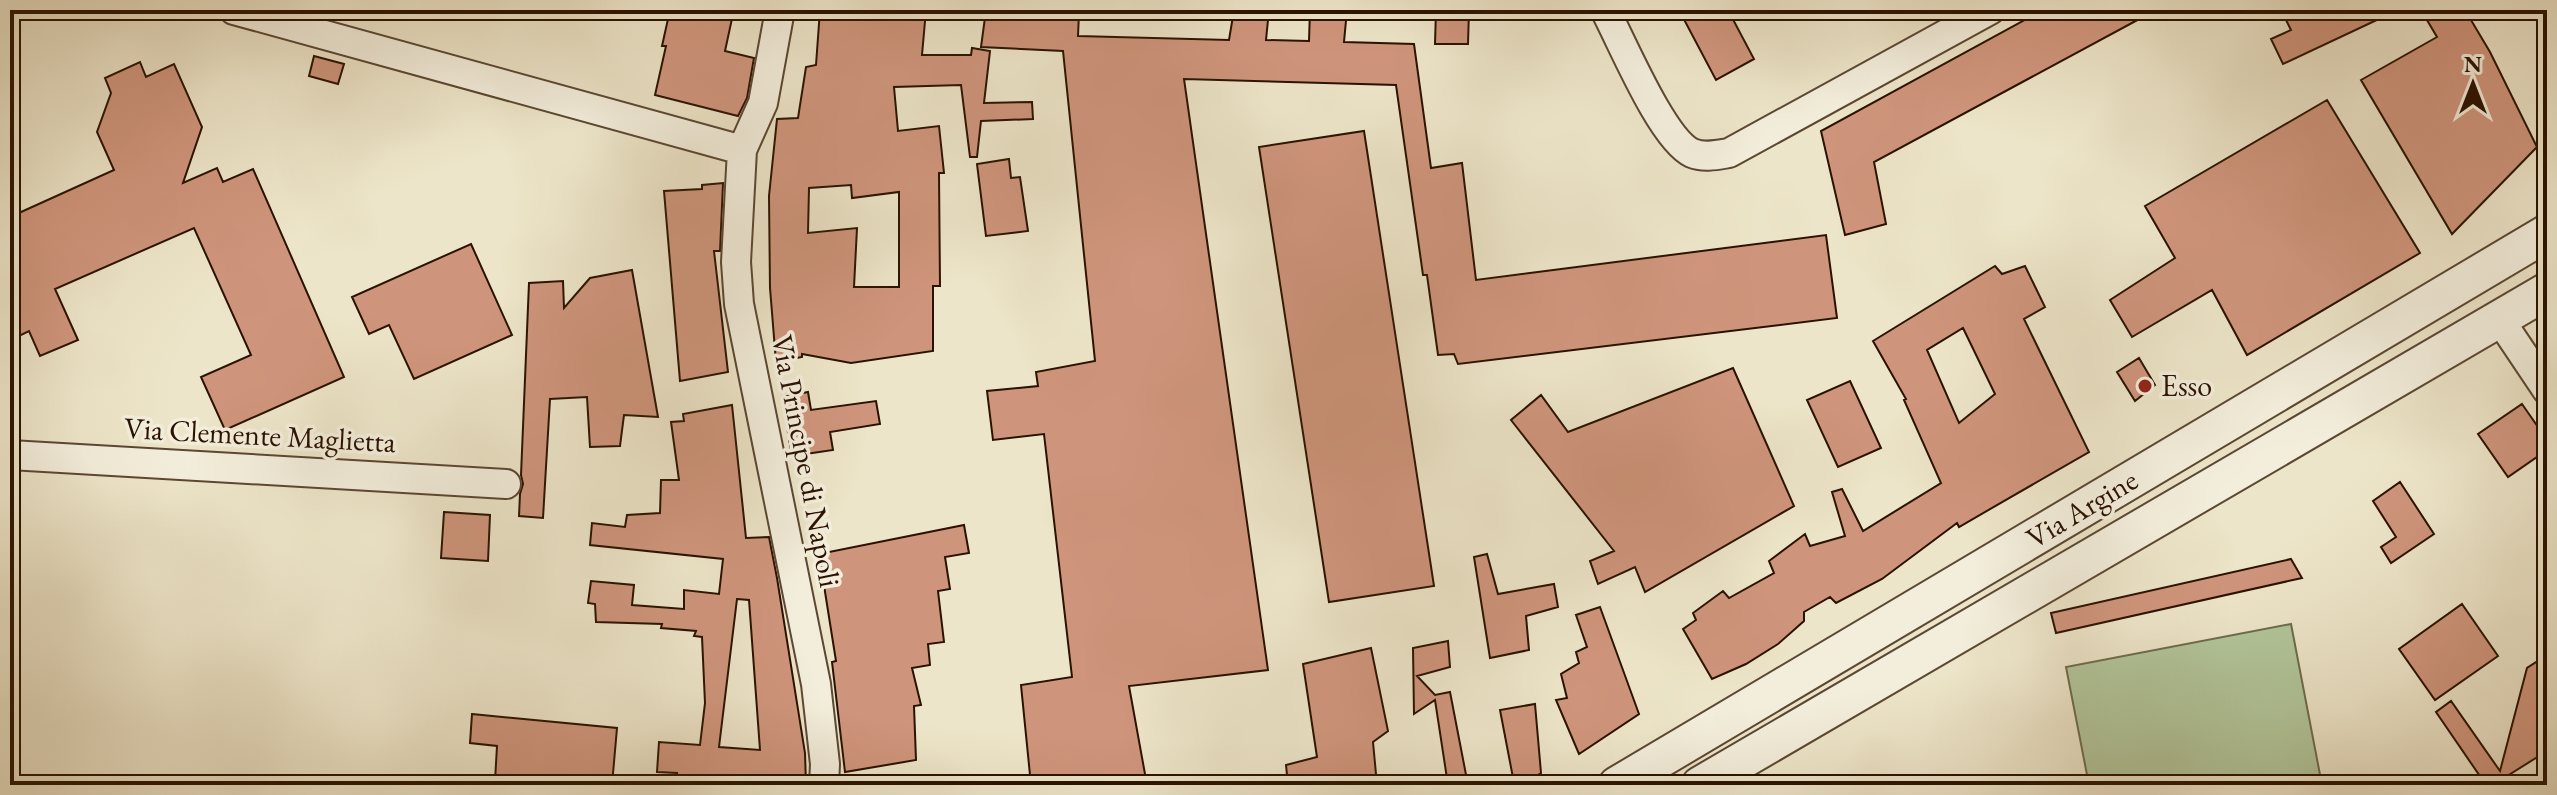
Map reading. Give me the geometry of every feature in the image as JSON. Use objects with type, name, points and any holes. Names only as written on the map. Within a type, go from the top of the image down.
[{"type":"street","points":[[234,10],[742,150],[763,103],[780,10]]},
{"type":"street","points":[[1605,10],[1666,127],[1680,144],[1701,156],[1729,153],[1990,10]]},
{"type":"street","name":"Via Principe di Napoli","points":[[742,150],[736,262],[739,304],[816,684],[825,764],[824,785]]},
{"type":"street","name":"Via Argine","points":[[1617,785],[2547,233]]},
{"type":"street","name":"Via Argine","points":[[1700,785],[2547,291]]},
{"type":"street","points":[[2500,320],[2547,390]]},
{"type":"street","name":"Via Clemente Maglietta","points":[[10,455],[506,484]]},
{"type":"green space","points":[[2291,624],[2322,785],[2089,785],[2066,667]]},
{"type":"building","points":[[670,10],[717,10],[733,14],[725,51],[754,58],[747,98],[738,116],[655,95]]},
{"type":"building","points":[[820,10],[926,10],[922,55],[971,55],[972,48],[990,51],[984,103],[1032,102],[1033,119],[981,121],[977,157],[970,157],[961,85],[894,87],[898,131],[939,126],[944,173],[939,173],[940,286],[933,286],[933,351],[851,363],[802,354],[802,357],[776,362],[770,288],[769,196],[777,119],[798,118],[806,67],[816,65]],"holes":[[[851,185],[852,198],[899,192],[899,287],[854,287],[857,228],[808,233],[809,188]]]},
{"type":"building","points":[[986,10],[1079,13],[1078,36],[1229,40],[1234,10],[1269,10],[1266,40],[1309,41],[1310,10],[1347,10],[1344,42],[1414,44],[1431,168],[1462,163],[1476,280],[1826,235],[1837,318],[1458,364],[1454,354],[1438,355],[1427,275],[1423,275],[1396,85],[1184,79],[1268,670],[1129,686],[1147,785],[1098,785],[1097,777],[1031,785],[1021,685],[1072,677],[1044,434],[993,440],[987,391],[1038,386],[1036,372],[1095,361],[1063,51],[981,47]]},
{"type":"building","points":[[1436,10],[1469,10],[1468,44],[1435,44]]},
{"type":"building","points":[[1679,10],[1728,10],[1754,59],[1716,80]]},
{"type":"building","points":[[2043,10],[2156,10],[1874,162],[1886,224],[1845,235],[1821,131]]},
{"type":"building","points":[[2281,10],[2398,10],[2283,64],[2271,39],[2291,30]]},
{"type":"building","points":[[2421,10],[2465,10],[2490,52],[2537,147],[2452,234],[2361,80],[2437,37]]},
{"type":"building","points":[[314,56],[344,64],[338,84],[309,76]]},
{"type":"building","points":[[140,62],[146,77],[174,64],[202,127],[183,183],[217,168],[223,182],[253,169],[344,377],[225,430],[201,377],[251,355],[194,228],[55,289],[78,340],[40,356],[29,331],[17,337],[10,322],[10,217],[114,170],[97,132],[111,93],[105,78]]},
{"type":"building","points":[[2327,100],[2420,253],[2247,355],[2212,290],[2132,337],[2110,300],[2175,258],[2145,206]]},
{"type":"building","points":[[1364,131],[1434,586],[1329,602],[1259,147]]},
{"type":"building","points":[[1009,159],[1011,178],[1020,177],[1028,231],[986,236],[977,164]]},
{"type":"building","points":[[723,183],[720,251],[714,251],[728,372],[680,381],[664,191],[702,189],[702,185]]},
{"type":"building","points":[[471,244],[512,335],[414,379],[389,325],[369,334],[352,297]]},
{"type":"building","points":[[1995,266],[2002,274],[2025,266],[2045,307],[2024,319],[2089,452],[1959,527],[1957,523],[1882,579],[1836,603],[1830,597],[1804,612],[1804,621],[1778,644],[1746,664],[1712,679],[1683,629],[1696,620],[1693,613],[1723,591],[1729,598],[1774,573],[1769,561],[1805,534],[1810,546],[1845,536],[1832,492],[1842,489],[1863,531],[1941,483],[1906,399],[1873,341]],"holes":[[[1963,328],[1995,394],[1959,423],[1927,350]]]},
{"type":"building","points":[[632,270],[658,417],[624,415],[620,446],[590,447],[587,397],[550,399],[543,518],[519,516],[523,484],[529,283],[563,281],[564,308],[590,278]]},
{"type":"building","points":[[2139,358],[2155,385],[2135,401],[2117,372]]},
{"type":"building","points":[[1733,368],[1794,506],[1645,592],[1635,567],[1598,584],[1590,561],[1614,551],[1511,420],[1541,395],[1568,432]]},
{"type":"building","points":[[1850,381],[1881,448],[1838,467],[1807,400]]},
{"type":"building","points":[[808,392],[811,410],[876,401],[880,424],[830,432],[833,450],[792,456],[782,397]]},
{"type":"building","points":[[2522,404],[2547,440],[2547,450],[2508,477],[2478,434]]},
{"type":"building","points":[[732,405],[746,538],[769,537],[805,753],[806,785],[714,785],[714,781],[677,778],[677,773],[657,772],[659,742],[700,745],[705,703],[702,637],[694,636],[696,631],[661,628],[662,624],[596,622],[595,604],[588,603],[591,581],[634,585],[632,605],[684,609],[684,590],[719,594],[723,559],[590,545],[592,523],[625,527],[627,515],[660,513],[661,480],[679,480],[671,422],[684,421],[683,414]],"holes":[[[737,599],[749,600],[760,750],[719,747]]]},
{"type":"building","points":[[2400,482],[2434,534],[2391,563],[2381,547],[2396,537],[2373,501]]},
{"type":"building","points":[[444,512],[490,515],[488,561],[441,558]]},
{"type":"building","points":[[964,525],[969,553],[945,557],[950,589],[938,591],[944,642],[928,644],[930,665],[912,668],[921,705],[914,706],[916,760],[845,772],[832,662],[836,661],[819,554]]},
{"type":"building","points":[[1487,554],[1498,594],[1554,584],[1558,607],[1526,616],[1529,650],[1490,658],[1474,557]]},
{"type":"building","points":[[2291,559],[2302,578],[2056,633],[2051,613]]},
{"type":"building","points":[[2462,604],[2498,656],[2435,700],[2399,649]]},
{"type":"building","points":[[1600,607],[1639,714],[1579,754],[1556,700],[1567,698],[1561,674],[1579,663],[1576,652],[1587,647],[1576,615]]},
{"type":"building","points":[[1448,641],[1450,667],[1417,676],[1435,695],[1450,692],[1468,785],[1448,785],[1435,700],[1414,714],[1413,648]]},
{"type":"building","points":[[1371,648],[1388,731],[1373,742],[1377,785],[1288,785],[1286,765],[1317,757],[1303,664]]},
{"type":"building","points":[[2547,655],[2547,751],[2504,778],[2508,784],[2486,785],[2436,712],[2451,701],[2500,771],[2527,668]]},
{"type":"building","points":[[1535,704],[1541,773],[1514,783],[1500,710]]},
{"type":"building","points":[[472,714],[617,728],[612,785],[533,785],[495,781],[497,746],[470,743]]},
{"type":"place","name":"Esso","points":[[2145,386]]}]
